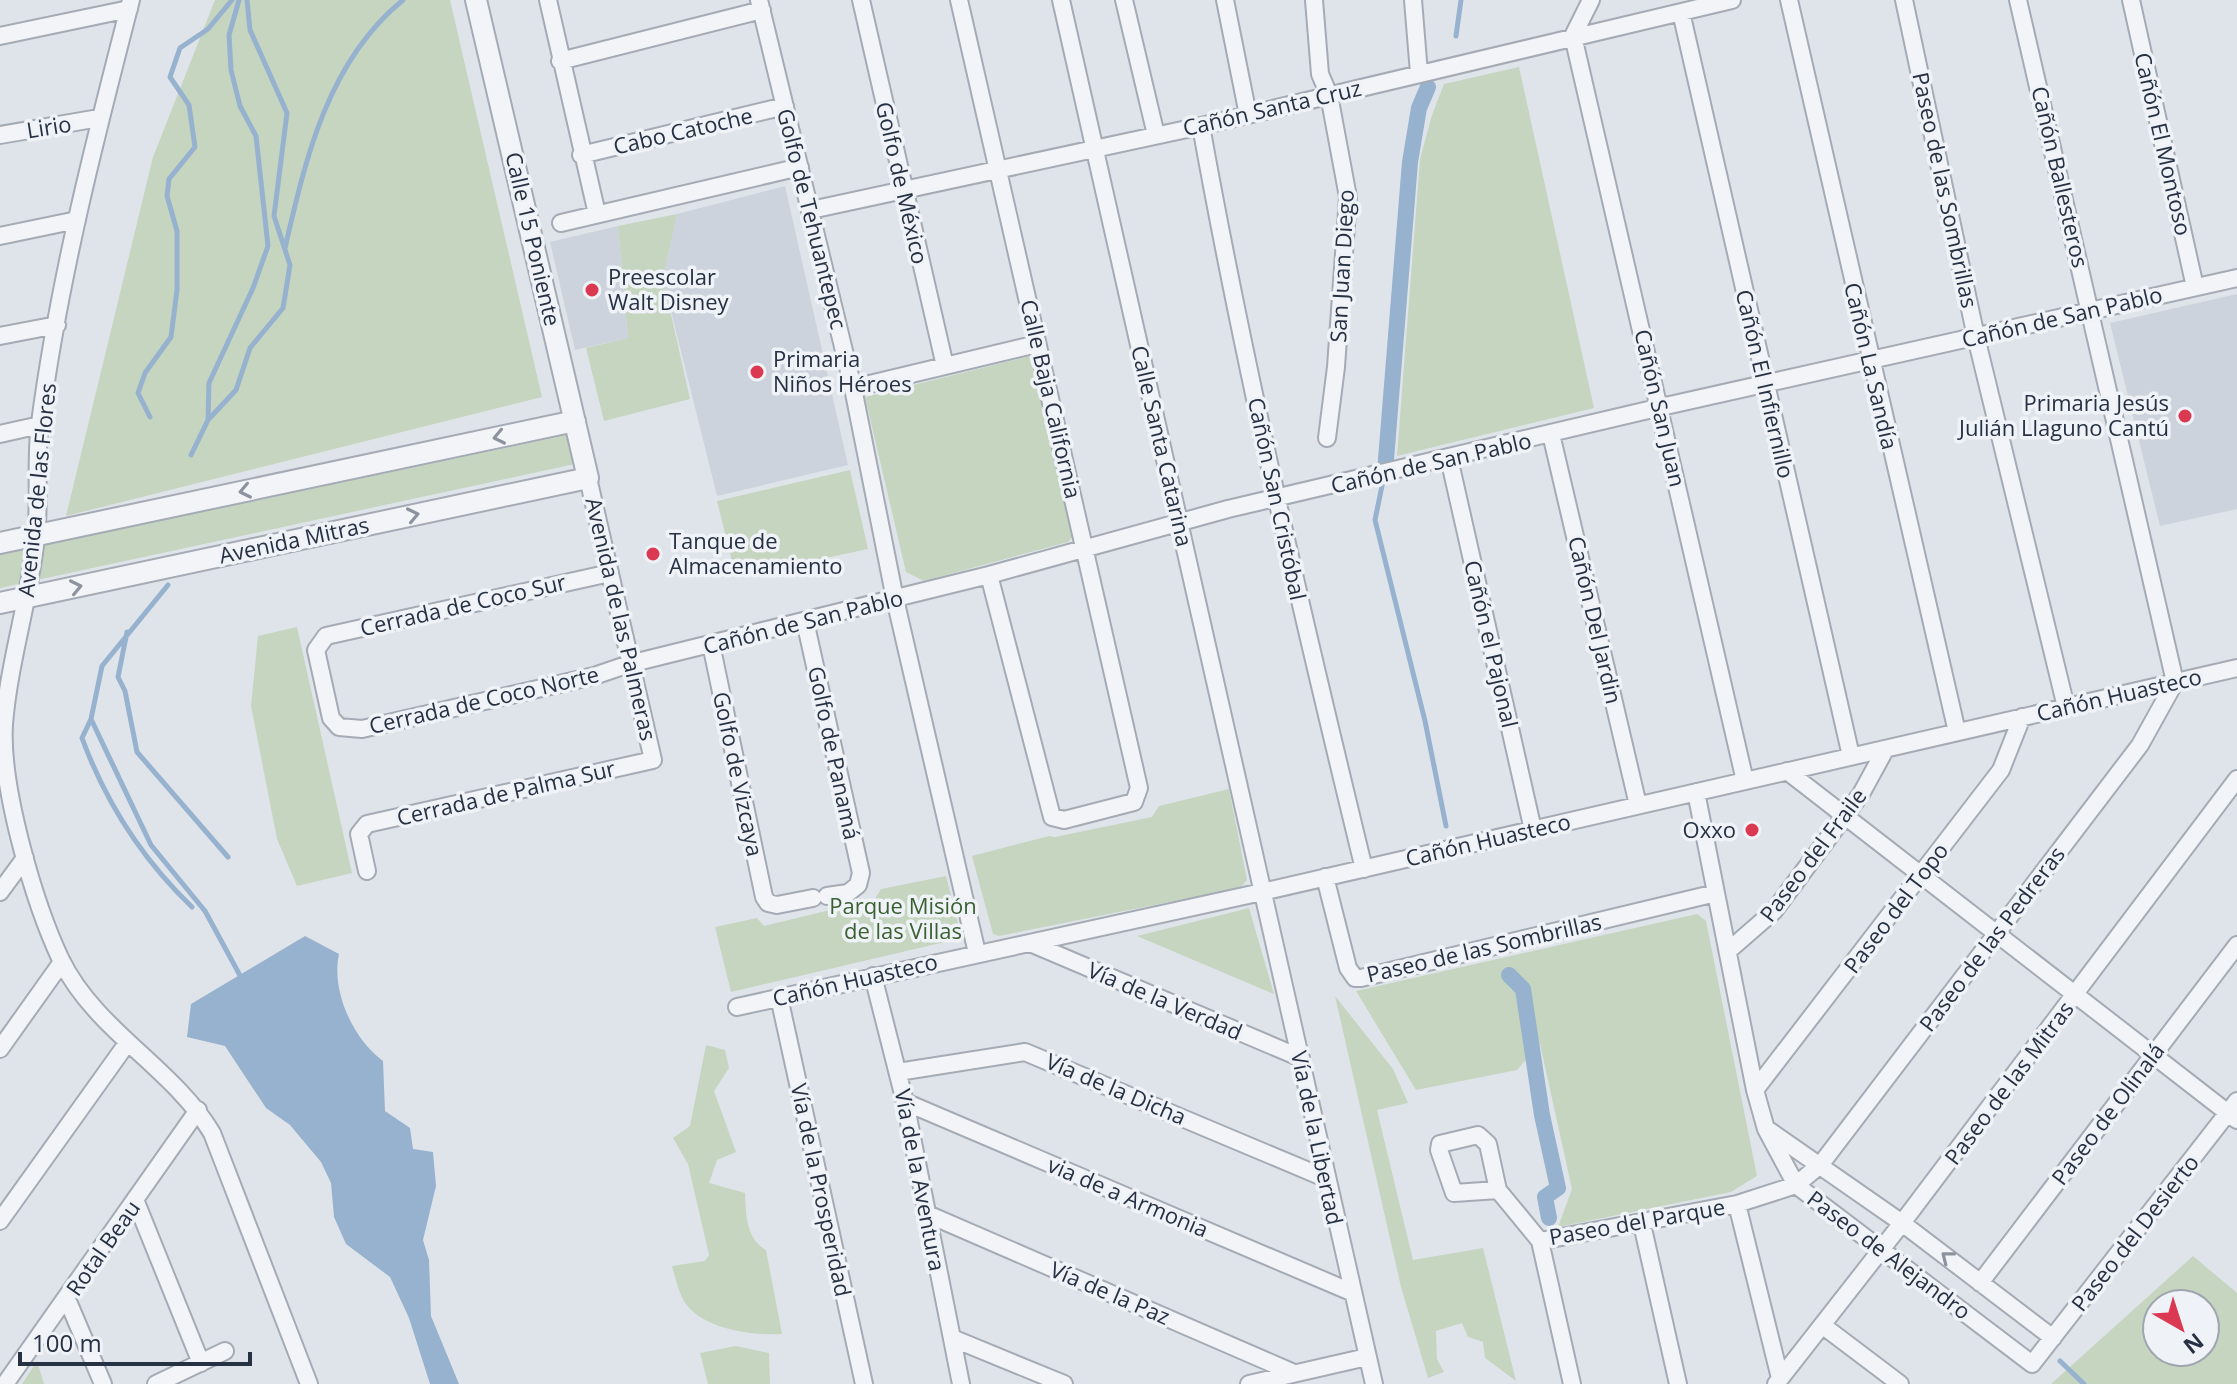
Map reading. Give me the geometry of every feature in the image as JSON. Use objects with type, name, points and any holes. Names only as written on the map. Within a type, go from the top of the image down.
[{"type":"street","name":"Calle 15 Poniente","points":[[476,0],[588,478]]},
{"type":"street","points":[[548,0],[581,155],[597,214]]},
{"type":"street","name":"Golfo de México","points":[[861,0],[945,366]]},
{"type":"street","name":"Calle Baja California","points":[[959,0],[1000,167],[1037,344],[1139,788],[1138,798],[1129,805],[1064,820],[1052,817],[989,575]]},
{"type":"street","name":"Calle Santa Catarina","points":[[1061,0],[1262,892]]},
{"type":"street","points":[[1124,0],[1156,135]]},
{"type":"street","points":[[1225,0],[1248,115]]},
{"type":"street","name":"San Juan Diego","points":[[1314,0],[1320,74],[1329,95],[1346,176],[1348,207],[1336,367],[1327,438]]},
{"type":"street","points":[[1413,0],[1419,73]]},
{"type":"street","points":[[1573,36],[1591,0]]},
{"type":"street","name":"Cañón Santa Cruz","points":[[811,210],[1201,126],[1732,0]]},
{"type":"street","name":"Cañón La Sandía","points":[[1789,0],[1869,361],[1957,732]]},
{"type":"street","name":"Paseo de las Sombrillas","points":[[1904,0],[1976,337],[2066,707]]},
{"type":"street","name":"Cañón Ballesteros","points":[[2018,0],[2175,682]]},
{"type":"street","name":"Cañón El Montoso","points":[[2131,0],[2195,287]]},
{"type":"street","points":[[0,36],[130,4]]},
{"type":"street","name":"Avenida de las Flores","points":[[130,4],[99,118],[77,220],[40,425],[36,536],[2,728],[11,804],[25,858],[62,962],[90,1001],[198,1110],[227,1168],[309,1384]]},
{"type":"street","points":[[560,61],[760,5]]},
{"type":"street","name":"Golfo de Tehuantepec","points":[[760,5],[853,388],[895,599],[977,953]]},
{"type":"street","name":"Cañón El Infiernillo","points":[[1681,12],[1851,756]]},
{"type":"street","name":"Cañón San Juan","points":[[1573,36],[1745,781]]},
{"type":"street","name":"Cabo Catoche","points":[[581,155],[785,106]]},
{"type":"street","name":"Lirio","points":[[0,135],[99,118]]},
{"type":"street","name":"Cañón San Cristóbal","points":[[1201,126],[1234,306],[1364,869]]},
{"type":"street","points":[[561,223],[800,167]]},
{"type":"street","points":[[0,236],[77,220]]},
{"type":"street","name":"Cañón de San Pablo","points":[[629,664],[989,575],[1180,521],[1661,407],[2237,278]]},
{"type":"street","points":[[0,336],[57,325]]},
{"type":"street","points":[[853,388],[1037,344]]},
{"type":"street","points":[[0,543],[575,421]]},
{"type":"street","points":[[0,434],[40,425]]},
{"type":"street","name":"Cañón Del Jardin","points":[[1551,434],[1638,805]]},
{"type":"street","name":"Cañón el Pajonal","points":[[1449,458],[1533,830]]},
{"type":"street","name":"Avenida de las Palmeras","points":[[588,478],[653,760]]},
{"type":"street","name":"Avenida Mitras","points":[[0,603],[588,478]]},
{"type":"street","name":"Cerrada de Coco Sur","points":[[339,727],[328,708],[316,650],[326,636],[610,573]]},
{"type":"street","name":"Golfo de Panamá","points":[[805,621],[861,873],[858,885],[848,893],[820,897]]},
{"type":"street","name":"Golfo de Vizcaya","points":[[711,644],[768,903],[777,905],[820,897]]},
{"type":"street","name":"Cerrada de Coco Norte","points":[[339,727],[362,729],[594,676],[629,664]]},
{"type":"street","name":"Cañón Huasteco","points":[[737,1007],[1364,869],[2237,668]]},
{"type":"street","name":"Paseo de las Pedreras","points":[[1796,1185],[1821,1164],[2140,745],[2175,682]]},
{"type":"street","name":"Paseo del Topo","points":[[1755,1090],[1806,1028],[2001,770],[2022,717]]},
{"type":"street","name":"Paseo del Fraile","points":[[1728,951],[1774,911],[1861,794],[1885,750]]},
{"type":"street","name":"Cerrada de Palma Sur","points":[[367,871],[359,834],[367,824],[653,760]]},
{"type":"street","points":[[1787,771],[1919,876],[2234,1111]]},
{"type":"street","name":"Paseo de las Mitras","points":[[1778,1381],[1882,1250],[2237,779]]},
{"type":"street","name":"Paseo de Alejandro","points":[[1696,792],[1755,1090],[1766,1129],[1796,1185],[2033,1364]]},
{"type":"street","points":[[0,892],[25,858]]},
{"type":"street","name":"Paseo de las Sombrillas","points":[[1325,877],[1348,968],[1355,978],[1716,893]]},
{"type":"street","name":"Vía de la Libertad","points":[[1262,892],[1374,1384]]},
{"type":"street","name":"Vía de la Verdad","points":[[1029,943],[1301,1058]]},
{"type":"street","name":"Paseo de Olinalá","points":[[1980,1283],[2237,945]]},
{"type":"street","points":[[0,1049],[62,962]]},
{"type":"street","name":"Vía de la Aventura","points":[[873,976],[905,1102],[961,1384]]},
{"type":"street","name":"Vía de la Prosperidad","points":[[779,997],[864,1384]]},
{"type":"street","points":[[0,1221],[128,1042]]},
{"type":"street","name":"Vía de la Dicha","points":[[898,1072],[1025,1052],[1325,1178]]},
{"type":"street","name":"via de a Armonia","points":[[905,1102],[1351,1292]]},
{"type":"street","name":"Rotal Beau","points":[[5,1384],[198,1110]]},
{"type":"street","name":"Paseo del Desierto","points":[[2033,1364],[2234,1111]]},
{"type":"street","name":"Paseo de Alejandro","points":[[1766,1129],[1821,1164],[2053,1338]]},
{"type":"street","name":"Paseo del Parque","points":[[1498,1190],[1540,1241],[1737,1204],[1796,1185]]},
{"type":"street","points":[[136,1202],[201,1363]]},
{"type":"street","points":[[1737,1204],[1778,1381]]},
{"type":"street","name":"Vía de la Paz","points":[[925,1213],[1294,1373]]},
{"type":"street","points":[[1642,1224],[1678,1384]]},
{"type":"street","points":[[1540,1241],[1573,1383]]},
{"type":"street","points":[[67,1299],[103,1384]]},
{"type":"street","points":[[1822,1325],[1900,1384]]},
{"type":"street","points":[[952,1338],[1064,1384]]},
{"type":"street","points":[[156,1384],[225,1351]]},
{"type":"street","points":[[1249,1384],[1367,1357]]},
{"type":"shaded area","name":"Primaria Niños Héroes","points":[[785,186],[848,465],[717,496],[663,279],[677,214]]},
{"type":"shaded area","name":"Preescolar Walt Disney","points":[[618,226],[628,338],[575,350],[550,242]]},
{"type":"shaded area","name":"Primaria Jesús Julián Llaguno Cantú","points":[[2237,294],[2237,509],[2160,526],[2110,323]]},
{"type":"green space","points":[[215,0],[450,0],[542,397],[66,516],[153,157]]},
{"type":"green space","points":[[1519,67],[1594,408],[1397,456],[1420,159],[1432,115],[1444,84]]},
{"type":"green space","points":[[677,214],[663,279],[690,399],[604,421],[586,348],[628,338],[618,226]]},
{"type":"green space","points":[[1030,356],[1073,536],[1068,542],[924,581],[906,572],[865,397]]},
{"type":"green space","points":[[577,433],[584,462],[0,588],[0,554]]},
{"type":"green space","points":[[850,470],[868,549],[736,577],[717,501]]},
{"type":"green space","points":[[297,627],[352,873],[297,886],[277,839],[251,706],[258,636]]},
{"type":"green space","points":[[1229,789],[1247,880],[1240,888],[999,936],[993,934],[972,856],[1049,836],[1152,817],[1159,806]]},
{"type":"green space","name":"Parque Misión de las Villas","points":[[946,876],[962,938],[731,992],[715,927],[757,918],[764,926],[875,899],[881,889]]},
{"type":"green space","points":[[1249,908],[1274,994],[1137,936]]},
{"type":"green space","points":[[1697,914],[1706,921],[1757,1176],[1731,1192],[1558,1227],[1572,1189],[1540,1044],[1517,1070],[1416,1090],[1356,991]]},
{"type":"green space","points":[[1335,996],[1393,1069],[1408,1103],[1377,1110],[1413,1260],[1483,1248],[1516,1381],[1485,1358],[1483,1342],[1468,1337],[1462,1323],[1436,1331],[1437,1359],[1444,1372],[1428,1378],[1401,1287]]},
{"type":"green space","points":[[706,1045],[725,1050],[729,1068],[714,1091],[736,1152],[717,1160],[709,1183],[745,1193],[751,1233],[766,1250],[782,1334],[742,1332],[702,1318],[684,1301],[672,1266],[705,1261],[709,1255],[688,1164],[673,1138],[690,1126]]},
{"type":"green space","points":[[2193,1256],[2237,1293],[2237,1384],[2051,1384],[2141,1303],[2141,1368],[2221,1368],[2221,1288],[2158,1288]]},
{"type":"green space","points":[[736,1346],[769,1353],[770,1384],[708,1384],[700,1353]]},
{"type":"green space","points":[[37,1361],[44,1384],[22,1384]]},
{"type":"water","points":[[305,936],[339,954],[338,983],[347,1013],[362,1040],[383,1061],[385,1111],[410,1128],[413,1149],[433,1152],[436,1186],[423,1240],[429,1260],[431,1316],[459,1384],[430,1384],[409,1318],[390,1277],[346,1244],[334,1217],[331,1183],[321,1162],[290,1125],[266,1108],[225,1046],[187,1037],[191,1004]]},
{"type":"waterway","points":[[150,417],[138,393],[145,373],[171,337],[177,290],[177,231],[167,196],[169,179],[195,147],[189,105],[170,77],[180,48],[208,29],[232,0]]},
{"type":"waterway","points":[[208,419],[209,383],[253,288],[268,246],[256,136],[240,106],[231,70],[229,35],[239,0]]},
{"type":"waterway","points":[[191,455],[208,420],[236,390],[250,348],[283,308],[290,265],[274,216],[287,113],[250,30],[247,0]]},
{"type":"waterway","points":[[285,248],[312,146],[338,81],[377,24],[403,0]]},
{"type":"waterway","points":[[1456,36],[1461,0]]},
{"type":"waterway","points":[[1385,472],[1410,162],[1419,108],[1428,87]]},
{"type":"waterway","points":[[1384,476],[1375,520],[1425,721],[1446,826]]},
{"type":"waterway","points":[[168,585],[102,666],[91,719],[151,845],[205,911],[243,981]]},
{"type":"waterway","points":[[127,632],[118,677],[125,691],[137,752],[228,857]]},
{"type":"waterway","points":[[91,719],[82,738],[102,785],[142,850],[192,907]]},
{"type":"waterway","points":[[1509,975],[1523,989],[1542,1115],[1558,1188],[1545,1197],[1549,1218]]},
{"type":"waterway","points":[[2060,1361],[2084,1384]]},
{"type":"place","name":"Preescolar Walt Disney","points":[[592,290]]},
{"type":"place","name":"Primaria Niños Héroes","points":[[757,372]]},
{"type":"place","name":"Primaria Jesús Julián Llaguno Cantú","points":[[2185,416]]},
{"type":"place","name":"Tanque de Almacenamiento","points":[[653,554]]},
{"type":"place","name":"Oxxo","points":[[1752,830]]}]
